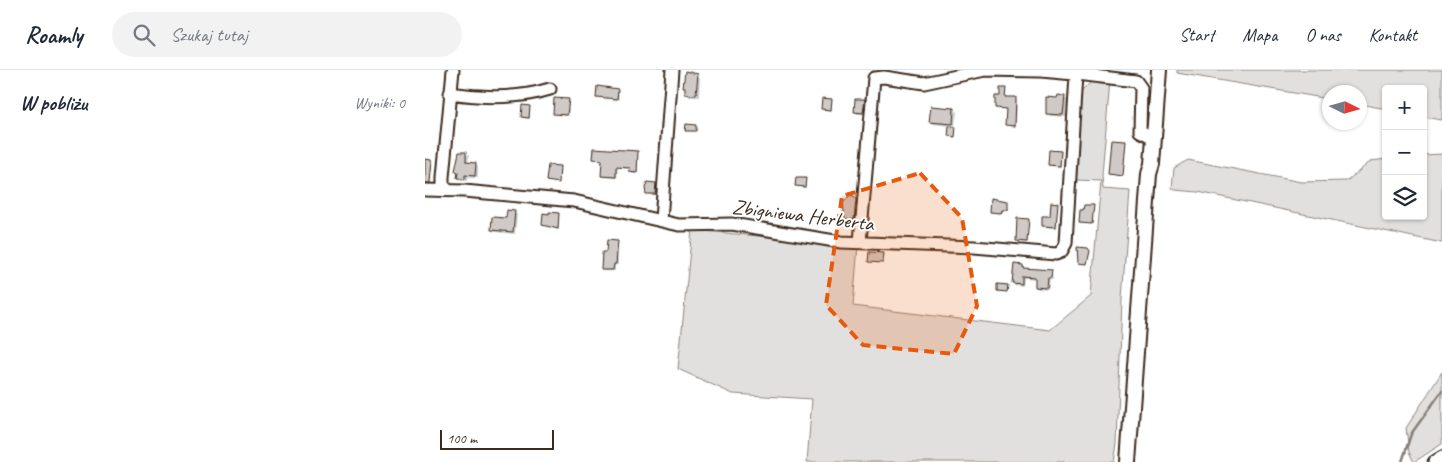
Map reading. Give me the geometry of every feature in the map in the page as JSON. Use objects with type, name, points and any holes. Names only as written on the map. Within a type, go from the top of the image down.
[{"type":"main road","points":[[1128,462],[1146,244],[1149,174],[1152,164],[1159,70]]},
{"type":"street","points":[[448,190],[443,185],[443,177],[453,70]]},
{"type":"street","points":[[661,220],[673,70]]},
{"type":"street","points":[[860,242],[874,78],[884,77],[924,83],[985,70],[1082,73],[1136,81],[1141,88],[1140,131],[1154,138]]},
{"type":"street","name":"Zbigniewa Herberta","points":[[425,190],[448,190],[574,201],[679,225],[739,225],[841,242],[1056,254],[1061,252],[1066,243],[1082,73]]},
{"type":"street","points":[[450,93],[488,97],[534,94],[549,89]]},
{"type":"street","points":[[1435,462],[1442,457]]},
{"type":"highlighted area","points":[[920,173],[962,218],[977,306],[954,354],[863,345],[826,305],[842,196]]},
{"type":"shaded area","points":[[1177,70],[1442,70],[1442,120],[1427,118],[1427,85],[1382,85],[1382,108],[1367,105],[1367,85],[1322,85],[1322,98],[1177,73]]},
{"type":"shaded area","points":[[1105,79],[1110,80],[1102,175],[1103,189],[1130,191],[1122,299],[1117,444],[1114,462],[807,462],[812,399],[733,394],[678,369],[692,230],[858,245],[853,306],[1050,330],[1091,296],[1101,181],[1076,180],[1081,92],[1091,82]]},
{"type":"shaded area","points":[[1442,154],[1442,243],[1172,188],[1174,168],[1188,160],[1301,182],[1347,181],[1371,161],[1382,160],[1382,220],[1427,220],[1427,155]]},
{"type":"shaded area","points":[[1442,372],[1442,444],[1414,462],[1409,452],[1406,428]]},
{"type":"building","points":[[685,71],[698,74],[696,95],[685,94],[685,87],[683,87]]},
{"type":"building","points":[[597,86],[618,89],[617,99],[596,97]]},
{"type":"building","points":[[1000,88],[1006,88],[1005,97],[1016,97],[1015,126],[1005,125],[1006,109],[995,108],[995,96],[1000,96]]},
{"type":"building","points":[[1058,95],[1065,96],[1063,115],[1046,114],[1046,97],[1057,98]]},
{"type":"building","points":[[554,98],[569,99],[567,115],[553,114]]},
{"type":"building","points":[[822,98],[832,99],[831,110],[821,109]]},
{"type":"building","points":[[855,99],[865,99],[863,113],[854,112]]},
{"type":"building","points":[[522,105],[530,106],[529,118],[521,117]]},
{"type":"building","points":[[931,106],[954,108],[953,124],[929,122]]},
{"type":"building","points":[[686,124],[696,125],[696,131],[685,131]]},
{"type":"building","points":[[949,126],[956,127],[955,137],[948,136]]},
{"type":"building","points":[[1111,140],[1126,141],[1123,176],[1108,174]]},
{"type":"building","points":[[594,148],[638,151],[637,173],[629,172],[630,168],[616,167],[616,177],[601,176],[602,160],[593,159]]},
{"type":"building","points":[[1049,150],[1061,151],[1060,166],[1048,165]]},
{"type":"building","points":[[459,152],[466,152],[466,162],[476,163],[475,176],[465,175],[465,179],[457,178],[458,172],[455,171]]},
{"type":"building","points":[[425,159],[432,160],[430,183],[425,183]]},
{"type":"building","points":[[548,165],[560,166],[559,183],[546,181]]},
{"type":"building","points":[[796,178],[806,178],[805,187],[795,186]]},
{"type":"building","points":[[647,182],[656,183],[655,194],[646,194]]},
{"type":"building","points":[[850,195],[854,196],[856,200],[854,220],[845,219],[843,203]]},
{"type":"building","points":[[991,198],[1008,201],[1008,210],[1002,210],[1001,213],[990,212]]},
{"type":"building","points":[[1051,202],[1058,203],[1056,227],[1042,226],[1042,216],[1050,216]]},
{"type":"building","points":[[1084,205],[1094,205],[1092,224],[1079,223],[1080,210],[1083,210]]},
{"type":"building","points":[[507,210],[515,211],[513,232],[491,230],[492,217],[506,218]]},
{"type":"building","points":[[549,212],[559,213],[558,229],[542,225],[543,213],[549,214]]},
{"type":"building","points":[[1017,218],[1029,219],[1027,242],[1016,241]]},
{"type":"building","points":[[607,240],[618,241],[616,264],[614,264],[613,270],[601,270],[602,252],[606,252]]},
{"type":"building","points":[[1077,247],[1088,248],[1090,251],[1087,264],[1078,263]]},
{"type":"building","points":[[869,252],[884,253],[883,263],[868,262]]},
{"type":"building","points":[[1014,264],[1023,265],[1023,268],[1052,270],[1051,278],[1048,278],[1047,288],[1035,287],[1035,277],[1022,276],[1022,284],[1012,283]]},
{"type":"building","points":[[997,284],[1008,285],[1007,292],[997,291]]},
{"type":"waterway","points":[[1402,462],[1411,434],[1442,391]]}]
